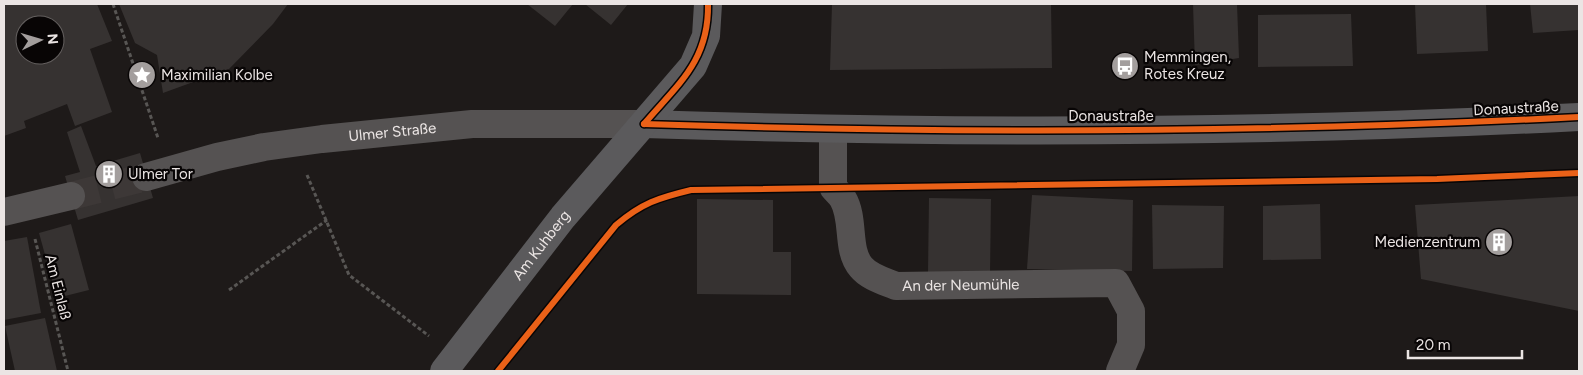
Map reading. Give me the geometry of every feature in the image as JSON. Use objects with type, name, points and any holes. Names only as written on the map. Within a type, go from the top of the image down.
[{"type":"street","name":"Am Kuhberg","points":[[444,371],[563,217],[693,66],[706,36],[708,4]]},
{"type":"street","name":"Donaustraße","points":[[644,124],[833,130],[1413,126],[1579,117]]},
{"type":"street","name":"Ulmer Straße","points":[[158,174],[217,157],[294,142],[472,124],[644,124]]},
{"type":"street","name":"An der Neumühle","points":[[833,130],[833,187],[843,199],[850,223],[856,258],[862,268],[872,276],[896,286],[1116,283],[1131,311],[1131,345],[1120,371]]},
{"type":"street","points":[[16,209],[71,196]]},
{"type":"path","points":[[113,4],[158,174]]},
{"type":"path","points":[[294,142],[349,275],[420,328]]},
{"type":"path","points":[[230,290],[327,220]]},
{"type":"building","points":[[4,4],[97,4],[112,41],[90,49],[112,112],[75,126],[67,104],[24,121],[26,128],[4,136]]},
{"type":"building","points":[[119,4],[288,4],[273,24],[229,69],[163,93],[157,55],[135,43]]},
{"type":"building","points":[[527,4],[573,4],[555,26]]},
{"type":"building","points":[[585,4],[628,4],[611,25]]},
{"type":"building","points":[[832,4],[1051,4],[1052,68],[830,70]]},
{"type":"building","points":[[1193,4],[1237,4],[1239,58],[1195,65]]},
{"type":"building","points":[[1415,4],[1486,4],[1488,51],[1417,54]]},
{"type":"building","points":[[1530,4],[1579,4],[1579,30],[1533,33]]},
{"type":"building","points":[[1351,14],[1353,66],[1258,67],[1258,15]]},
{"type":"building","name":"Ulmer Tor","points":[[81,126],[96,166],[140,153],[153,198],[78,220],[65,176],[80,172],[67,132]]},
{"type":"building","points":[[1032,195],[1133,200],[1132,271],[1027,269]]},
{"type":"building","name":"Medienzentrum","points":[[1579,196],[1579,311],[1421,279],[1415,205]]},
{"type":"building","points":[[929,198],[991,199],[990,274],[928,273]]},
{"type":"building","points":[[697,199],[773,200],[773,252],[791,252],[791,295],[697,294]]},
{"type":"building","points":[[1320,204],[1321,259],[1263,260],[1263,206]]},
{"type":"building","points":[[1152,205],[1224,206],[1223,268],[1153,269]]},
{"type":"building","points":[[71,224],[89,290],[57,298],[39,233]]},
{"type":"building","points":[[27,237],[41,313],[4,320],[4,241]]},
{"type":"building","points":[[45,318],[57,371],[15,371],[5,326]]},
{"type":"tunnel","points":[[71,196],[146,177]]},
{"type":"cycle path","points":[[644,124],[679,83],[697,56],[707,24],[708,4]]},
{"type":"cycle path","points":[[644,124],[877,129],[1112,130],[1346,126],[1579,117]]},
{"type":"cycle path","points":[[498,371],[616,225],[642,206],[691,190],[1437,179],[1579,173]]},
{"type":"place","name":"Memmingen, Rotes Kreuz","points":[[1125,66]]},
{"type":"place","name":"Maximilian Kolbe","points":[[142,75]]},
{"type":"place","name":"Ulmer Tor","points":[[109,174]]},
{"type":"place","name":"Medienzentrum","points":[[1499,242]]}]
